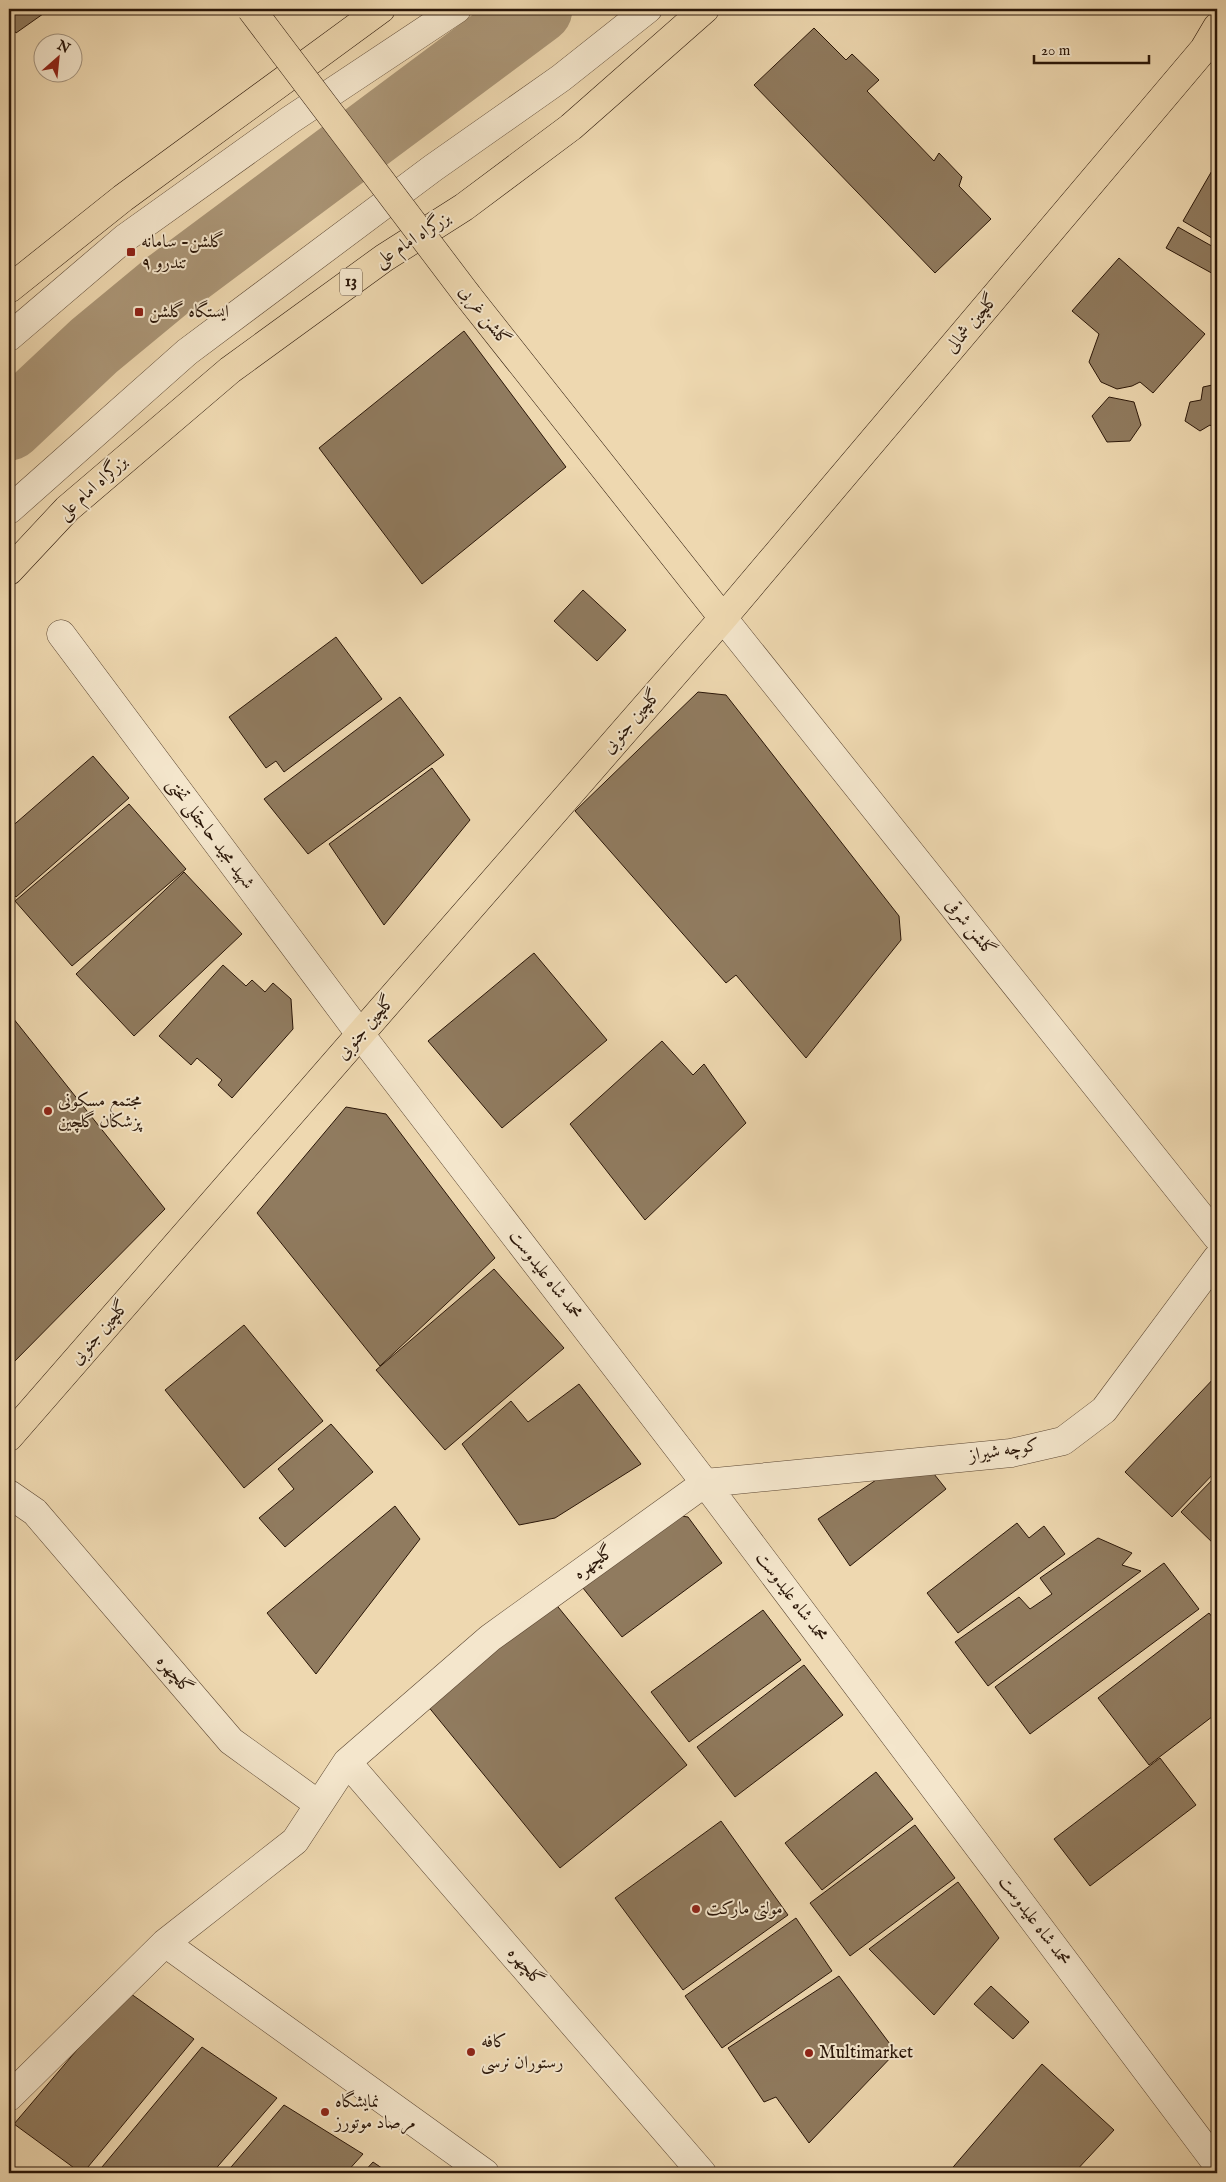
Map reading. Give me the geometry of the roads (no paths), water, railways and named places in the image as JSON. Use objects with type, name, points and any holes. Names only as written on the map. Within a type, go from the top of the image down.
[{"type":"main road","name":"گلشن غربی","points":[[251,9],[468,296],[723,618]]},
{"type":"main road","points":[[9,288],[130,192],[381,9]]},
{"type":"main road","name":"بزرگراه امام علی","points":[[9,571],[67,509],[230,370],[384,258],[464,207],[571,127],[705,9]]},
{"type":"main road","name":"گلچین شمالی","points":[[723,618],[1213,44]]},
{"type":"main road","name":"گلچین جنوبی","points":[[9,1437],[723,618]]},
{"type":"street","points":[[9,337],[125,238],[290,120],[457,9]]},
{"type":"street","points":[[9,510],[187,352],[425,173],[561,78],[648,9]]},
{"type":"street","name":"گلشن شرقی","points":[[723,618],[1217,1237]]},
{"type":"street","name":"شهید مجید حاجقلی تختی","points":[[61,634],[360,1034]]},
{"type":"street","name":"محمد شاه علیدوست","points":[[360,1034],[705,1483],[1217,2164]]},
{"type":"street","name":"کوچه شیراز","points":[[705,1483],[1011,1453],[1063,1441],[1104,1410],[1217,1258]]},
{"type":"street","name":"گلچهره","points":[[9,1494],[35,1512],[231,1741],[318,1804],[348,1762],[490,1638],[705,1483]]},
{"type":"street","name":"گلچهره","points":[[348,1762],[702,2173]]},
{"type":"street","points":[[9,2097],[165,1943],[295,1841],[318,1804]]},
{"type":"street","points":[[165,1943],[485,2173]]},
{"type":"waterway","points":[[9,426],[94,346],[169,284],[538,9]]},
{"type":"place","name":"گلشن- سامانه ۹ تندرو","points":[[131,252]]},
{"type":"place","name":"ایستگاه گلشن","points":[[139,312]]},
{"type":"place","name":"مجتمع مسکونی پزشکان گلچین","points":[[48,1111]]},
{"type":"place","name":"مولتی مارکت","points":[[696,1909]]},
{"type":"place","name":"کافه رستوران نرسی","points":[[471,2052]]},
{"type":"place","name":"Multimarket","points":[[809,2053]]},
{"type":"place","name":"نمایشگاه مرصاد موتورز","points":[[325,2112]]}]
